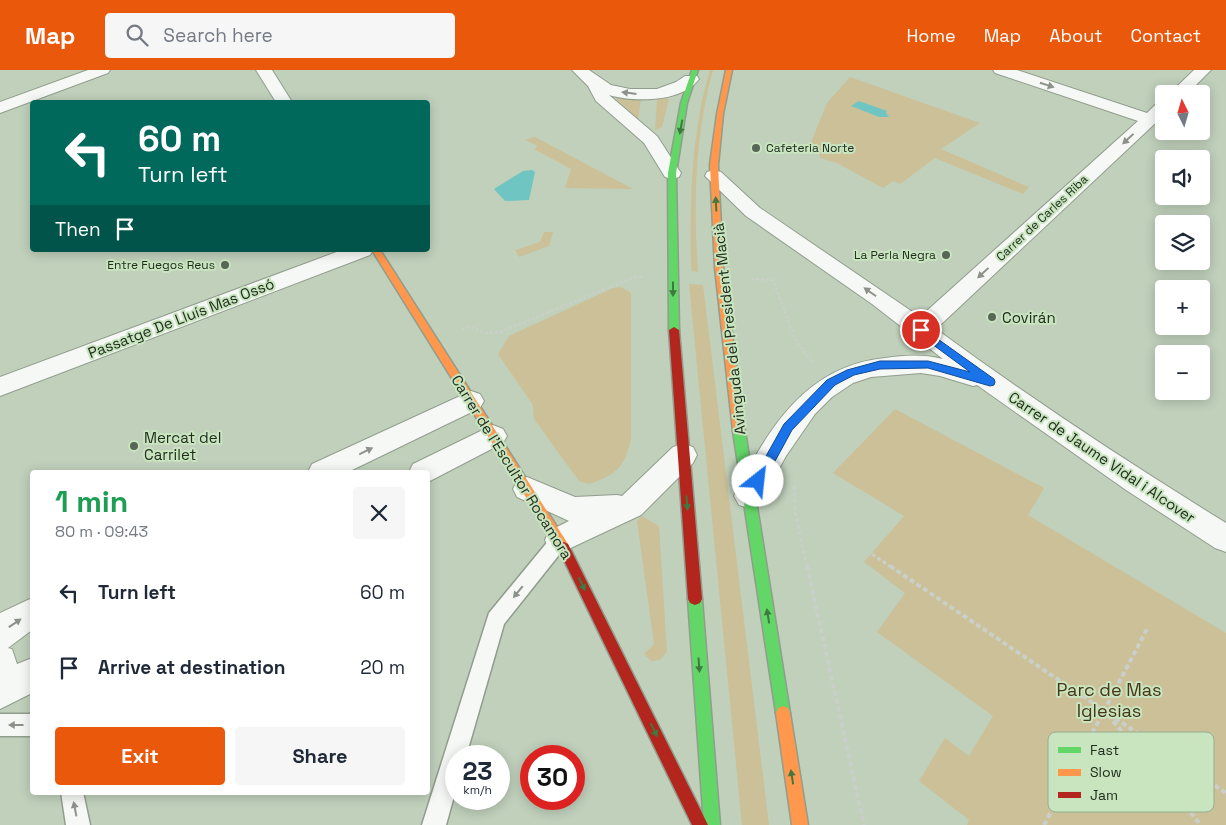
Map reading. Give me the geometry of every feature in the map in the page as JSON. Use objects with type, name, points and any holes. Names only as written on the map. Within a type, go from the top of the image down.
[{"type":"main road","name":"Avinguda del President Macià","points":[[729,70],[720,114],[714,176],[719,268],[749,496],[800,825]]},
{"type":"main road","points":[[693,75],[684,103],[672,172],[673,319],[712,825]]},
{"type":"main road","name":"Carrer de l'Escultor Rocamora","points":[[377,252],[560,540],[700,825]]},
{"type":"street","points":[[0,97],[76,70]]},
{"type":"street","points":[[0,108],[102,70]]},
{"type":"street","points":[[264,70],[283,100]]},
{"type":"street","points":[[580,70],[595,83],[625,94],[651,95],[669,92],[683,87],[693,75]]},
{"type":"street","points":[[1001,70],[1155,112]]},
{"type":"street","points":[[1187,85],[1203,70]]},
{"type":"street","points":[[595,83],[602,98],[651,140],[672,172]]},
{"type":"street","name":"Carrer de Carles Riba","points":[[915,325],[1155,115]]},
{"type":"street","name":"Carrer de Jaume Vidal i Alcover","points":[[714,176],[753,212],[915,325],[990,382],[1136,482],[1226,539]]},
{"type":"street","name":"Passatge De Lluís Mas Ossó","points":[[0,386],[357,252]]},
{"type":"street","points":[[880,365],[902,352],[911,341],[915,325]]},
{"type":"street","points":[[749,496],[788,427],[818,394],[831,383],[851,372],[880,365],[928,364],[990,382]]},
{"type":"street","points":[[326,470],[471,401]]},
{"type":"street","points":[[427,470],[493,436]]},
{"type":"street","points":[[560,540],[631,506],[683,455]]},
{"type":"street","points":[[527,489],[573,510],[631,506]]},
{"type":"street","points":[[0,635],[13,623],[30,614]]},
{"type":"street","points":[[0,661],[0,667]]},
{"type":"street","points":[[0,691],[30,676]]},
{"type":"lane","points":[[434,825],[496,619],[560,540]]},
{"type":"lane","points":[[0,725],[30,725]]},
{"type":"lane","points":[[73,795],[78,825]]},
{"type":"path","points":[[794,484],[794,511],[864,825]]},
{"type":"path","points":[[872,554],[1136,732]]},
{"type":"path","points":[[1093,732],[1147,629]]},
{"type":"path","points":[[1104,711],[1122,732]]},
{"type":"path","points":[[1214,784],[1226,792]]},
{"type":"path","points":[[1044,825],[1051,812]]},
{"type":"path","points":[[1190,812],[1201,825]]},
{"type":"green space","points":[[710,70],[713,70],[702,120],[697,170],[696,247],[698,272],[692,271],[691,265],[693,166],[699,118]]},
{"type":"green space","points":[[850,77],[980,123],[941,149],[1029,187],[1023,194],[935,158],[900,184],[894,181],[883,188],[837,163],[820,158],[818,146],[810,145],[827,103]]},
{"type":"green space","points":[[618,97],[641,99],[638,119],[616,99]]},
{"type":"green space","points":[[657,99],[669,99],[662,127],[655,130]]},
{"type":"green space","points":[[535,137],[633,189],[565,188],[571,169],[534,149],[538,146],[525,140]]},
{"type":"green space","points":[[544,232],[553,232],[549,246],[519,257],[515,250],[540,242]]},
{"type":"green space","points":[[689,284],[703,285],[769,825],[742,825]]},
{"type":"green space","points":[[621,287],[630,292],[631,295],[631,439],[626,457],[618,469],[606,477],[589,484],[579,481],[534,419],[533,405],[498,354],[509,336],[613,288]]},
{"type":"green space","name":"Parc de Mas Iglesias","points":[[895,409],[1044,488],[1028,515],[1226,633],[1226,825],[967,825],[969,820],[919,781],[945,738],[969,756],[993,716],[877,632],[905,593],[864,562],[904,516],[833,473]]},
{"type":"green space","points":[[642,516],[659,526],[667,652],[660,660],[651,661],[644,654],[654,644],[637,521]]},
{"type":"water","points":[[859,101],[887,111],[886,113],[889,117],[879,117],[851,106]]},
{"type":"water","points":[[532,170],[535,172],[529,200],[505,201],[494,189],[523,171]]},
{"type":"traffic: fast","points":[[674,330],[672,173],[684,103],[695,70]]},
{"type":"traffic: fast","points":[[739,431],[783,713]]},
{"type":"traffic: fast","points":[[695,599],[712,825]]},
{"type":"traffic: slow","points":[[729,70],[720,114],[714,165],[719,268],[739,431]]},
{"type":"traffic: slow","points":[[377,252],[564,548]]},
{"type":"traffic: slow","points":[[783,713],[800,825]]},
{"type":"traffic: jam","points":[[674,330],[695,599]]},
{"type":"traffic: jam","points":[[564,548],[700,825]]},
{"type":"place","name":"Cafeteria Norte","points":[[756,148]]},
{"type":"place","name":"La Perla Negra","points":[[946,255]]},
{"type":"place","name":"Entre Fuegos Reus","points":[[225,265]]},
{"type":"place","name":"Covirán","points":[[992,317]]},
{"type":"place","name":"Mercat del Carrilet","points":[[134,446]]},
{"type":"route","points":[[758,481],[788,427],[818,394],[831,383],[851,372],[880,365],[928,364],[990,382],[921,330]]}]
